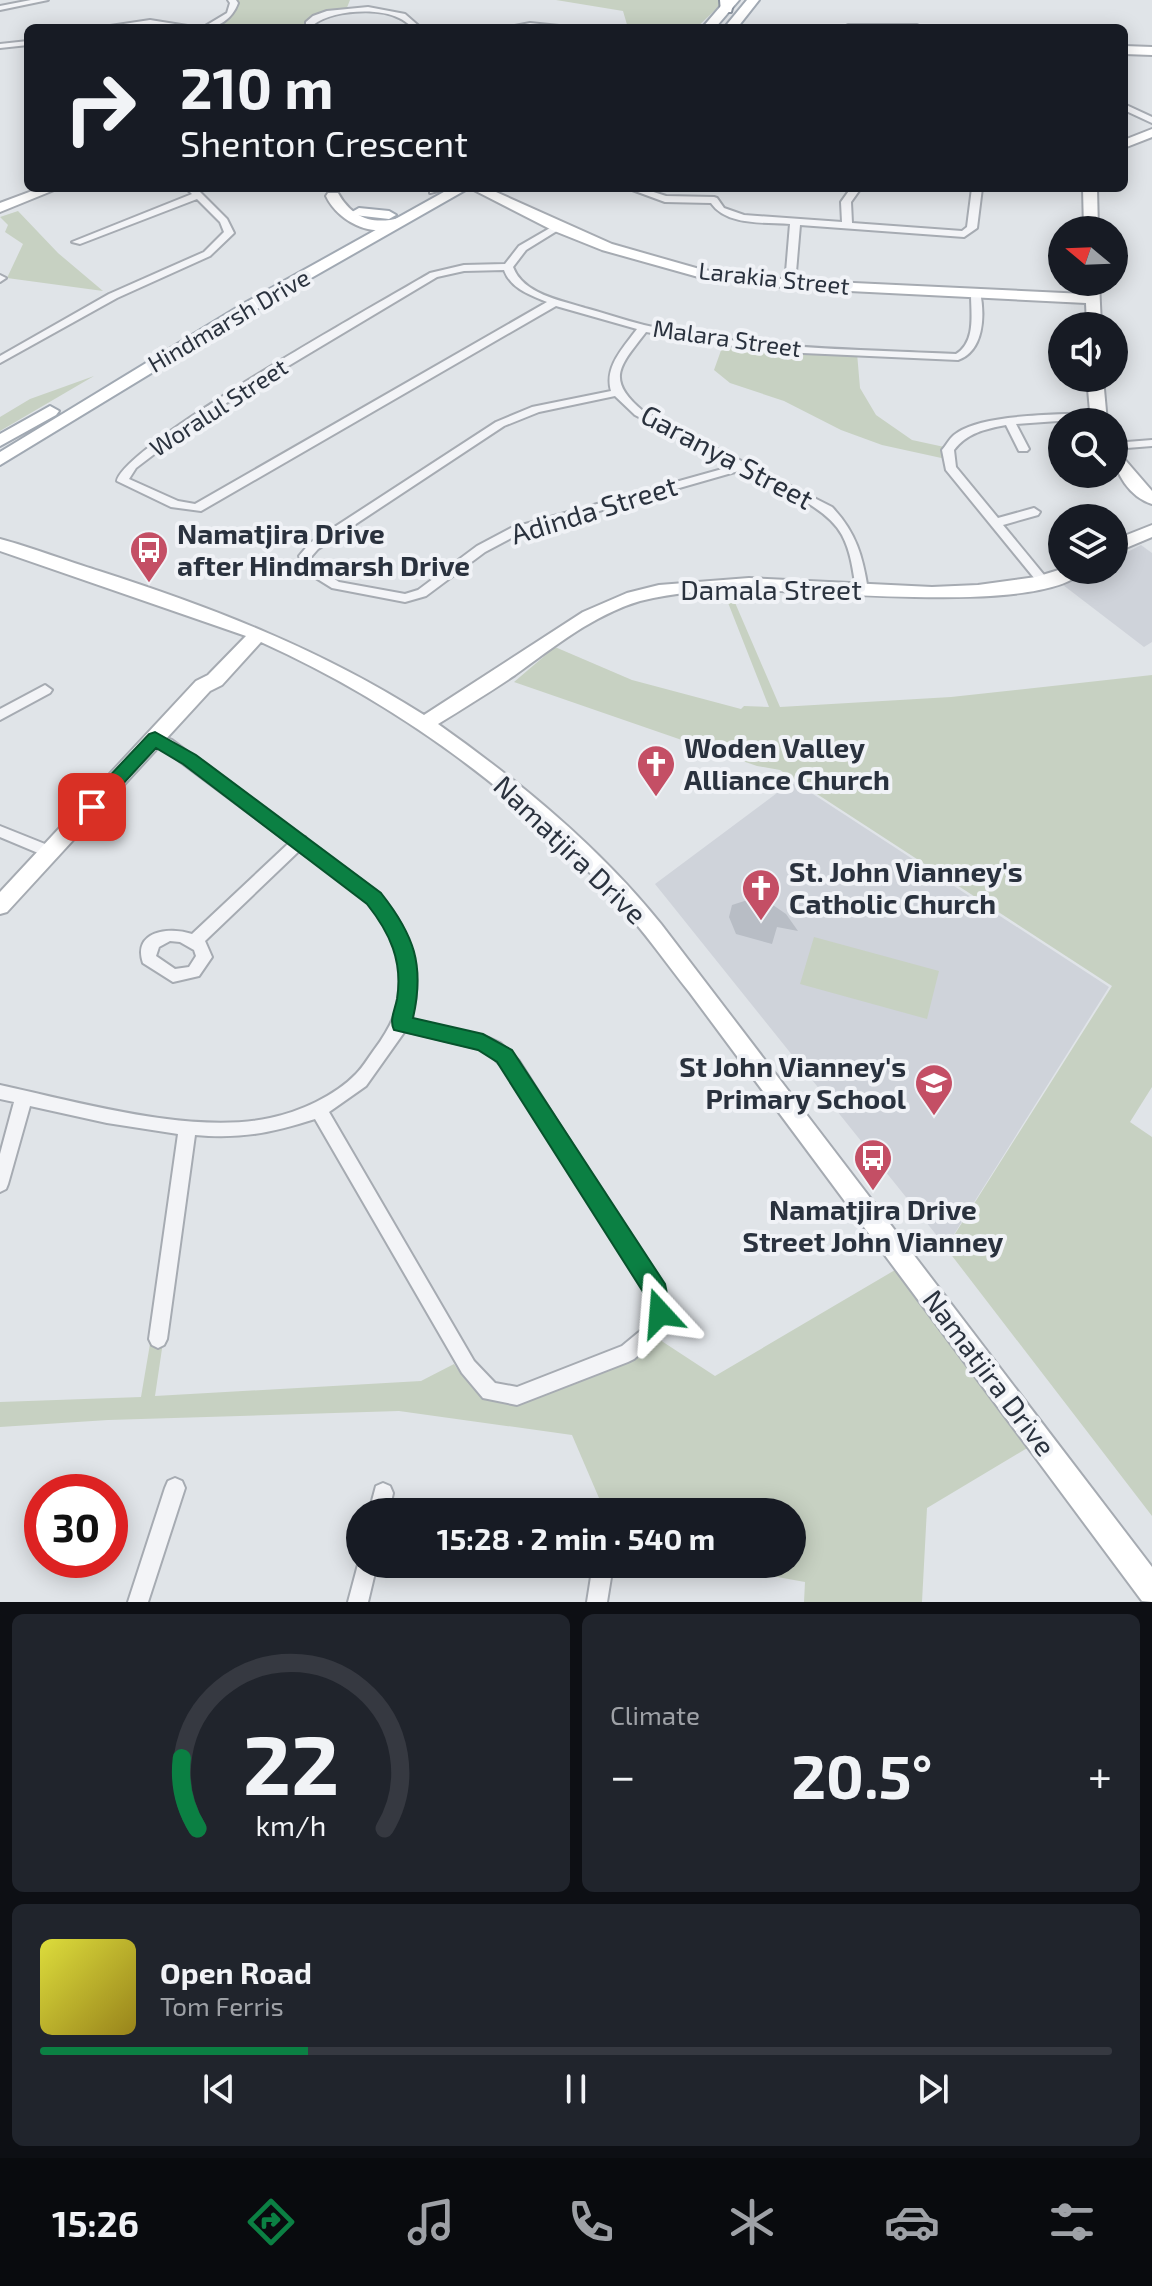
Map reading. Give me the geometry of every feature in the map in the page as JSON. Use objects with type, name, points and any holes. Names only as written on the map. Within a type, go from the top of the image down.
[{"type":"main road","points":[[735,24],[753,0]]},
{"type":"main road","points":[[713,24],[728,3]]},
{"type":"main road","name":"Hindmarsh Drive","points":[[395,218],[434,192]]},
{"type":"main road","name":"Hindmarsh Drive","points":[[1,456],[249,307],[361,226],[395,218],[455,192]]},
{"type":"main road","points":[[361,226],[395,218]]},
{"type":"street","points":[[0,8],[44,0]]},
{"type":"street","points":[[213,24],[230,14],[234,3],[232,0]]},
{"type":"street","points":[[309,24],[316,17],[339,10],[394,13],[411,24]]},
{"type":"street","points":[[134,24],[165,24]]},
{"type":"street","points":[[0,46],[24,43]]},
{"type":"street","points":[[1128,50],[1152,51]]},
{"type":"street","points":[[1128,109],[1152,120]]},
{"type":"street","points":[[1128,142],[1152,133]]},
{"type":"street","points":[[0,208],[42,192]]},
{"type":"street","points":[[0,360],[113,296],[214,249],[227,237],[228,229],[194,192],[77,242]]},
{"type":"street","points":[[328,192],[334,202],[361,226]]},
{"type":"street","name":"Larakia Street","points":[[475,192],[513,206]]},
{"type":"street","name":"Larakia Street","points":[[485,192],[557,227],[634,257],[730,278],[1093,301]]},
{"type":"street","points":[[642,192],[657,198],[714,200]]},
{"type":"street","points":[[714,200],[719,192]]},
{"type":"street","points":[[847,226],[846,202],[853,192]]},
{"type":"street","points":[[714,200],[721,210],[732,216],[964,234],[972,228],[976,192]]},
{"type":"street","points":[[1090,192],[1091,216]]},
{"type":"street","points":[[790,284],[795,222]]},
{"type":"street","points":[[508,267],[519,249],[557,227]]},
{"type":"street","name":"Woralul Street","points":[[508,267],[464,268],[434,275],[199,415],[132,466],[123,481],[175,504],[197,508],[555,302]]},
{"type":"street","name":"Malara Street","points":[[508,267],[518,285],[555,302],[643,328],[724,342],[803,350],[958,357],[970,351],[974,340],[976,294]]},
{"type":"street","points":[[1093,296],[1093,312]]},
{"type":"street","name":"Garanya Street","points":[[643,328],[614,371],[616,393],[639,413],[828,510],[844,525],[855,549],[862,590]]},
{"type":"street","name":"Adinda Street","points":[[616,393],[536,409],[500,424],[314,546],[305,556],[307,567],[336,585],[394,598],[413,596],[481,549],[515,531],[744,466]]},
{"type":"street","points":[[1043,581],[950,468],[946,459],[953,439],[962,432],[976,427],[1048,421]]},
{"type":"street","points":[[1010,423],[1023,449]]},
{"type":"street","points":[[1128,448],[1152,443]]},
{"type":"street","points":[[1128,464],[1152,487]]},
{"type":"street","points":[[1128,473],[1136,485],[1152,499]]},
{"type":"street","points":[[995,523],[1034,512]]},
{"type":"street","points":[[1152,520],[1131,531],[1130,538],[1139,538],[1152,530]]},
{"type":"street","name":"Namatjira Drive","points":[[0,545],[227,621],[283,645],[431,730],[478,762],[525,802],[626,897],[940,1307],[1152,1591]]},
{"type":"street","name":"Damala Street","points":[[431,730],[528,654],[587,616],[636,596],[659,591],[727,586],[972,592],[1048,579]]},
{"type":"street","points":[[226,662],[227,621]]},
{"type":"street","points":[[0,906],[203,686],[215,680],[226,662],[253,632]]},
{"type":"street","points":[[226,662],[247,653],[283,645]]},
{"type":"street","points":[[0,715],[45,690]]},
{"type":"street","points":[[0,1092],[187,1130],[252,1131],[319,1110],[364,1076],[385,1051],[401,1024],[409,971],[404,947],[395,925],[374,899],[300,841],[155,738]]},
{"type":"street","points":[[0,831],[50,852]]},
{"type":"street","points":[[194,942],[300,841]]},
{"type":"street","points":[[319,1110],[468,1367],[490,1391],[517,1396],[628,1353],[651,1333],[660,1313],[656,1291],[513,1066],[504,1056],[483,1043],[401,1024]]},
{"type":"street","points":[[0,1184],[24,1097]]},
{"type":"street","points":[[158,1339],[187,1130]]},
{"type":"street","points":[[138,1602],[175,1488]]},
{"type":"street","points":[[358,1602],[364,1578]]},
{"type":"street","points":[[597,1602],[601,1578]]},
{"type":"shaded area","points":[[1141,545],[1152,553],[1152,642],[1144,647],[1063,585],[1128,584],[1128,552]]},
{"type":"shaded area","name":"St John Vianney's Primary School","points":[[793,781],[1109,987],[946,1247],[655,884]]},
{"type":"green space","points":[[234,0],[350,0],[346,10],[334,10],[308,20],[308,24],[216,24],[231,14]]},
{"type":"green space","points":[[556,0],[726,0],[700,24],[627,24],[623,11]]},
{"type":"green space","points":[[18,211],[58,253],[103,291],[7,278],[23,244],[5,232],[8,225],[0,217]]},
{"type":"green space","points":[[724,342],[857,353],[860,388],[876,415],[912,440],[949,448],[946,459],[882,445],[841,430],[784,401],[730,383],[714,370]]},
{"type":"green space","points":[[94,376],[0,431],[0,417],[30,399]]},
{"type":"green space","points":[[723,590],[730,591],[780,707],[951,697],[1152,675],[1152,1087],[1130,1122],[1152,1137],[1152,1516],[946,1248],[1112,986],[780,770],[757,766],[514,682],[555,647],[632,680],[741,709],[744,706],[769,707]]},
{"type":"green space","points":[[814,937],[939,971],[927,1019],[800,984]]},
{"type":"green space","points":[[895,1270],[1029,1447],[927,1508],[922,1602],[804,1602],[805,1582],[783,1578],[806,1578],[806,1498],[599,1498],[572,1435],[399,1411],[108,1420],[0,1427],[0,1402],[141,1397],[150,1344],[163,1342],[155,1396],[421,1381],[454,1364],[482,1393],[497,1400],[517,1402],[573,1385],[612,1368],[642,1353],[657,1338],[715,1376]]},
{"type":"building","name":"St. John Vianney's Catholic Church","points":[[760,896],[786,914],[798,931],[777,927],[772,944],[736,934],[729,917],[732,905]]},
{"type":"place","name":"Namatjira Drive after Hindmarsh Drive","points":[[149,584]]},
{"type":"place","name":"Woden Valley Alliance Church","points":[[656,798]]},
{"type":"place","name":"St. John Vianney's Catholic Church","points":[[761,922]]},
{"type":"place","name":"St John Vianney's Primary School","points":[[934,1117]]},
{"type":"place","name":"Namatjira Drive Street John Vianney","points":[[873,1192]]},
{"type":"route","points":[[92,807],[155,738],[300,841],[374,899],[395,925],[407,959],[408,996],[401,1024],[483,1043],[494,1048],[513,1066],[656,1291],[660,1313]]}]
